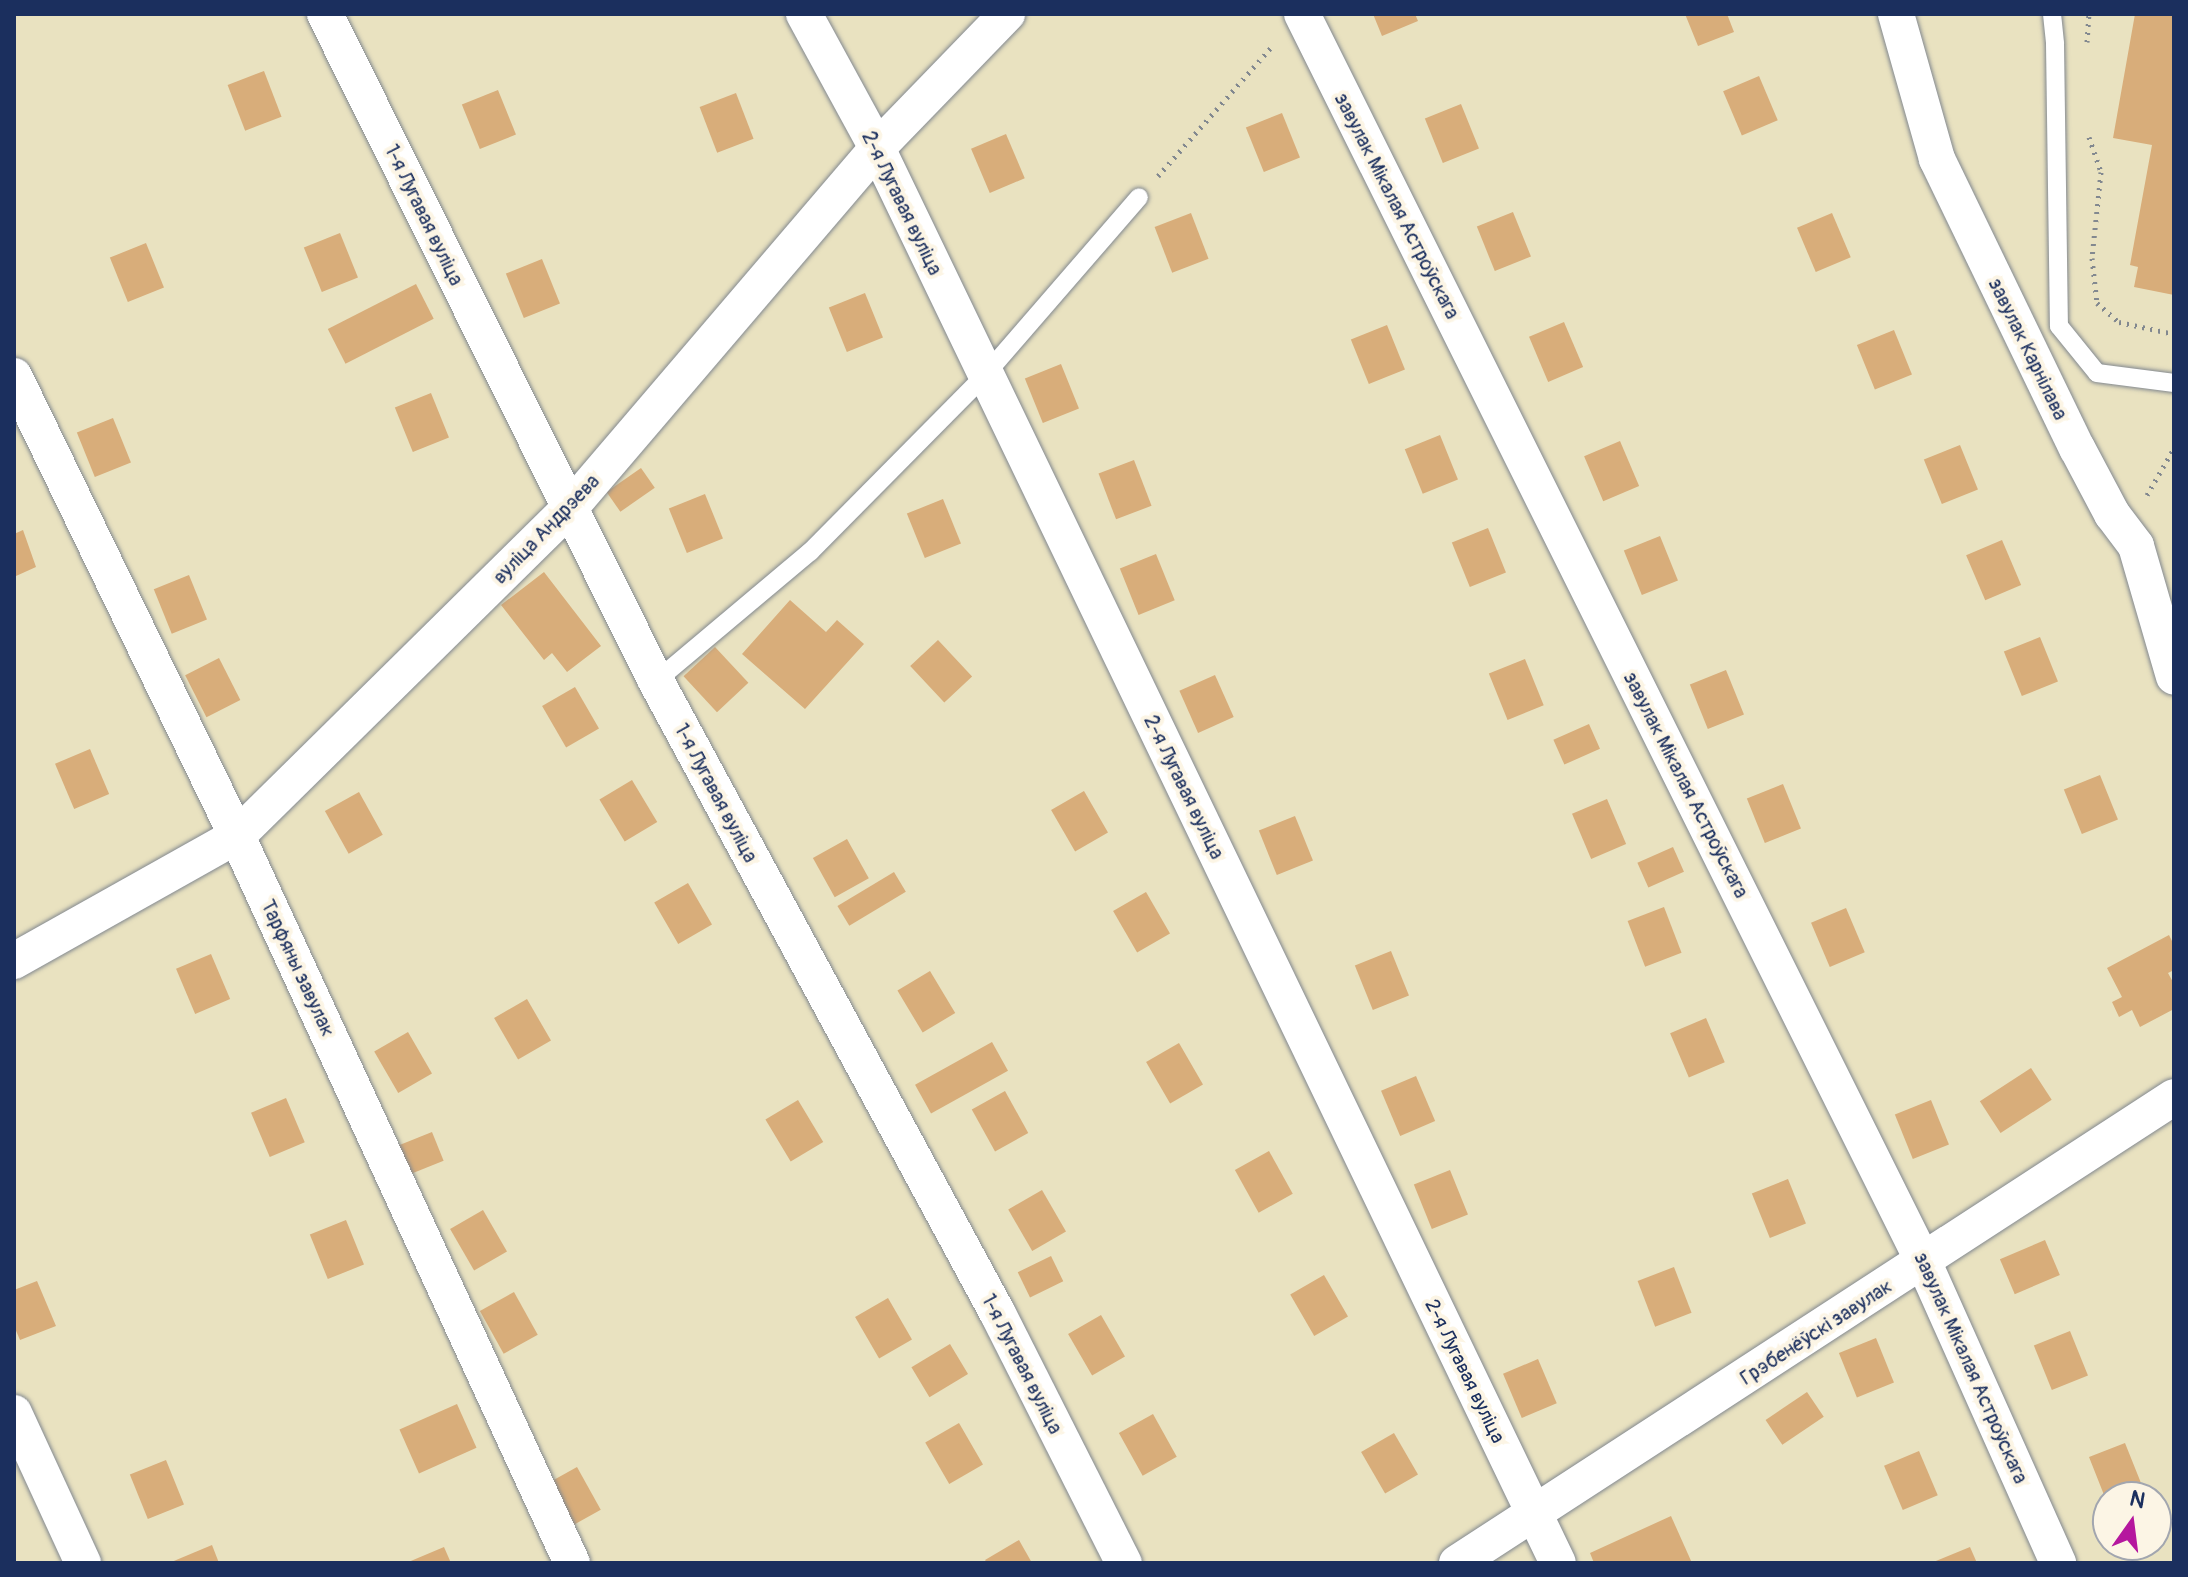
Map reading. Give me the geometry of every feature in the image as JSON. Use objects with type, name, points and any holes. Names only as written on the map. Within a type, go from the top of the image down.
[{"type":"street","name":"1-я Лугавая вуліца","points":[[325,14],[656,681],[998,1314],[1124,1563]]},
{"type":"street","name":"2-я Лугавая вуліца","points":[[804,14],[877,148],[1558,1563]]},
{"type":"street","name":"вуліца Андрэева","points":[[14,961],[237,836],[569,509],[877,148],[1007,14]]},
{"type":"street","name":"завулак Карнілава","points":[[1896,14],[1937,159],[2077,448],[2112,514],[2136,546],[2174,677]]},
{"type":"street","name":"завулак Мікалая Астроўскага","points":[[1291,26],[1924,1263],[2058,1563]]},
{"type":"street","name":"Тарфяны завулак","points":[[14,376],[237,836],[572,1563]]},
{"type":"street","name":"Грэбенёўскі завулак","points":[[1457,1563],[1924,1263],[2174,1097]]},
{"type":"street","points":[[14,1413],[83,1563]]},
{"type":"lane","points":[[2052,14],[2059,326],[2097,373],[2174,383]]},
{"type":"lane","points":[[656,681],[810,552],[985,375],[1139,197]]},
{"type":"path","points":[[2087,46],[2092,17],[2089,14]]},
{"type":"path","points":[[1139,197],[1291,26]]},
{"type":"path","points":[[2087,131],[2101,172],[2092,258],[2097,303],[2119,322],[2174,334]]},
{"type":"building","points":[[1373,14],[1415,14],[1418,21],[1382,36]]},
{"type":"building","points":[[1685,14],[1727,14],[1734,32],[1698,46]]},
{"type":"building","points":[[2135,14],[2174,14],[2174,295],[2134,287],[2138,267],[2130,265],[2152,145],[2113,138]]},
{"type":"building","points":[[264,71],[282,117],[245,131],[228,85]]},
{"type":"building","points":[[1759,76],[1778,120],[1742,135],[1723,91]]},
{"type":"building","points":[[498,90],[516,135],[480,149],[462,105]]},
{"type":"building","points":[[736,93],[754,139],[717,153],[700,107]]},
{"type":"building","points":[[1461,104],[1479,149],[1443,163],[1425,119]]},
{"type":"building","points":[[1282,113],[1300,158],[1264,172],[1246,128]]},
{"type":"building","points":[[1006,134],[1025,178],[990,193],[971,149]]},
{"type":"building","points":[[1513,212],[1531,257],[1495,271],[1477,227]]},
{"type":"building","points":[[1191,213],[1209,259],[1172,273],[1155,227]]},
{"type":"building","points":[[1832,213],[1851,257],[1816,272],[1797,228]]},
{"type":"building","points":[[340,233],[358,278],[322,292],[304,248]]},
{"type":"building","points":[[146,243],[164,288],[128,302],[110,258]]},
{"type":"building","points":[[542,259],[560,304],[524,318],[506,274]]},
{"type":"building","points":[[416,284],[434,319],[345,364],[328,329]]},
{"type":"building","points":[[865,293],[883,338],[847,352],[829,308]]},
{"type":"building","points":[[1564,322],[1583,367],[1548,382],[1529,337]]},
{"type":"building","points":[[1387,325],[1405,370],[1369,384],[1351,340]]},
{"type":"building","points":[[1894,330],[1912,375],[1875,389],[1857,345]]},
{"type":"building","points":[[1061,364],[1079,409],[1043,423],[1025,379]]},
{"type":"building","points":[[431,393],[449,438],[413,452],[395,408]]},
{"type":"building","points":[[113,418],[131,463],[95,477],[77,433]]},
{"type":"building","points":[[1440,435],[1458,480],[1423,494],[1405,449]]},
{"type":"building","points":[[1620,441],[1639,486],[1603,501],[1584,456]]},
{"type":"building","points":[[1960,445],[1978,490],[1942,504],[1924,460]]},
{"type":"building","points":[[1134,460],[1152,506],[1116,519],[1099,474]]},
{"type":"building","points":[[641,468],[655,488],[620,512],[607,492]]},
{"type":"building","points":[[705,494],[723,539],[687,553],[669,509]]},
{"type":"building","points":[[943,499],[961,544],[925,558],[907,514]]},
{"type":"building","points":[[1488,528],[1506,573],[1470,587],[1452,543]]},
{"type":"building","points":[[23,530],[36,567],[16,576],[14,534]]},
{"type":"building","points":[[1660,536],[1678,581],[1642,595],[1624,551]]},
{"type":"building","points":[[2002,540],[2021,585],[1985,600],[1966,555]]},
{"type":"building","points":[[1156,554],[1175,600],[1139,615],[1120,569]]},
{"type":"building","points":[[544,572],[601,646],[567,672],[552,653],[544,660],[501,605]]},
{"type":"building","points":[[189,575],[207,620],[172,634],[154,589]]},
{"type":"building","points":[[790,600],[826,632],[837,620],[864,644],[805,709],[742,654]]},
{"type":"building","points":[[2040,637],[2058,682],[2022,696],[2004,652]]},
{"type":"building","points":[[938,640],[972,677],[944,702],[910,666]]},
{"type":"building","points":[[715,647],[748,683],[717,712],[684,676]]},
{"type":"building","points":[[219,658],[240,700],[206,717],[185,675]]},
{"type":"building","points":[[1525,659],[1544,705],[1508,720],[1489,674]]},
{"type":"building","points":[[1726,670],[1744,715],[1708,729],[1690,685]]},
{"type":"building","points":[[1215,675],[1234,717],[1198,733],[1179,691]]},
{"type":"building","points":[[575,687],[599,729],[566,748],[542,706]]},
{"type":"building","points":[[1589,724],[1600,749],[1564,765],[1553,740]]},
{"type":"building","points":[[90,749],[109,794],[74,809],[55,764]]},
{"type":"building","points":[[2100,775],[2118,820],[2082,834],[2064,790]]},
{"type":"building","points":[[632,780],[657,822],[625,842],[599,800]]},
{"type":"building","points":[[1783,784],[1801,829],[1765,843],[1747,799]]},
{"type":"building","points":[[1084,791],[1108,833],[1075,852],[1051,810]]},
{"type":"building","points":[[359,792],[383,835],[349,854],[325,811]]},
{"type":"building","points":[[1607,799],[1626,844],[1591,859],[1572,814]]},
{"type":"building","points":[[1295,816],[1313,861],[1277,875],[1259,831]]},
{"type":"building","points":[[847,839],[869,878],[835,897],[813,858]]},
{"type":"building","points":[[1673,847],[1684,872],[1648,888],[1637,863]]},
{"type":"building","points":[[894,872],[906,892],[849,926],[837,906]]},
{"type":"building","points":[[688,883],[712,925],[678,944],[654,903]]},
{"type":"building","points":[[1146,892],[1170,934],[1137,953],[1113,911]]},
{"type":"building","points":[[1664,907],[1682,953],[1645,967],[1628,921]]},
{"type":"building","points":[[1846,908],[1865,952],[1830,967],[1811,923]]},
{"type":"building","points":[[2169,935],[2174,945],[2174,970],[2168,973],[2174,984],[2174,1009],[2140,1027],[2132,1010],[2119,1017],[2112,1002],[2122,997],[2107,968]]},
{"type":"building","points":[[1391,951],[1409,996],[1373,1010],[1355,966]]},
{"type":"building","points":[[211,954],[230,999],[195,1014],[176,969]]},
{"type":"building","points":[[930,971],[955,1013],[923,1033],[897,991]]},
{"type":"building","points":[[527,999],[551,1041],[518,1060],[494,1018]]},
{"type":"building","points":[[1706,1018],[1725,1062],[1689,1077],[1670,1033]]},
{"type":"building","points":[[408,1032],[432,1074],[398,1093],[374,1052]]},
{"type":"building","points":[[992,1042],[1008,1071],[931,1114],[915,1085]]},
{"type":"building","points":[[1179,1043],[1203,1085],[1170,1104],[1146,1062]]},
{"type":"building","points":[[2031,1068],[2052,1100],[2001,1133],[1980,1101]]},
{"type":"building","points":[[1416,1076],[1435,1121],[1400,1136],[1381,1091]]},
{"type":"building","points":[[1005,1091],[1028,1133],[995,1151],[972,1109]]},
{"type":"building","points":[[286,1098],[305,1142],[270,1157],[251,1113]]},
{"type":"building","points":[[798,1100],[823,1142],[791,1162],[765,1120]]},
{"type":"building","points":[[1931,1100],[1949,1145],[1913,1159],[1895,1115]]},
{"type":"building","points":[[432,1132],[444,1161],[407,1175],[396,1147]]},
{"type":"building","points":[[1269,1151],[1293,1194],[1259,1213],[1235,1170]]},
{"type":"building","points":[[1450,1170],[1468,1215],[1432,1229],[1414,1185]]},
{"type":"building","points":[[1788,1179],[1806,1224],[1770,1238],[1752,1194]]},
{"type":"building","points":[[1042,1190],[1066,1232],[1032,1251],[1008,1210]]},
{"type":"building","points":[[483,1210],[507,1252],[474,1271],[450,1229]]},
{"type":"building","points":[[346,1220],[364,1265],[328,1279],[310,1235]]},
{"type":"building","points":[[2045,1240],[2060,1275],[2015,1294],[2000,1259]]},
{"type":"building","points":[[1051,1256],[1063,1281],[1030,1297],[1018,1272]]},
{"type":"building","points":[[1674,1267],[1692,1313],[1655,1327],[1638,1281]]},
{"type":"building","points":[[1324,1275],[1348,1317],[1314,1336],[1290,1294]]},
{"type":"building","points":[[37,1281],[56,1326],[20,1340],[14,1326],[14,1290]]},
{"type":"building","points":[[514,1292],[538,1335],[504,1354],[480,1311]]},
{"type":"building","points":[[888,1298],[912,1340],[879,1359],[855,1317]]},
{"type":"building","points":[[1101,1315],[1125,1357],[1092,1376],[1068,1334]]},
{"type":"building","points":[[2070,1331],[2088,1376],[2052,1390],[2034,1346]]},
{"type":"building","points":[[1876,1338],[1894,1383],[1857,1397],[1839,1353]]},
{"type":"building","points":[[950,1344],[968,1374],[929,1397],[911,1367]]},
{"type":"building","points":[[1538,1359],[1557,1403],[1522,1418],[1503,1374]]},
{"type":"building","points":[[1807,1392],[1824,1417],[1782,1445],[1766,1420]]},
{"type":"building","points":[[457,1404],[477,1448],[419,1473],[399,1430]]},
{"type":"building","points":[[1153,1414],[1177,1457],[1143,1476],[1119,1433]]},
{"type":"building","points":[[959,1423],[983,1465],[949,1484],[925,1442]]},
{"type":"building","points":[[1394,1433],[1418,1475],[1385,1494],[1361,1452]]},
{"type":"building","points":[[2125,1443],[2140,1481],[2098,1481],[2089,1457]]},
{"type":"building","points":[[1919,1451],[1938,1495],[1903,1510],[1884,1466]]},
{"type":"building","points":[[166,1460],[184,1505],[148,1519],[130,1475]]},
{"type":"building","points":[[577,1467],[601,1510],[567,1529],[543,1486]]},
{"type":"building","points":[[1671,1516],[1692,1563],[1594,1563],[1590,1553]]},
{"type":"building","points":[[1019,1540],[1032,1563],[987,1563],[985,1560]]},
{"type":"building","points":[[212,1545],[219,1563],[169,1563]]},
{"type":"building","points":[[444,1547],[451,1563],[406,1563]]},
{"type":"building","points":[[1970,1547],[1977,1563],[1931,1563]]}]
